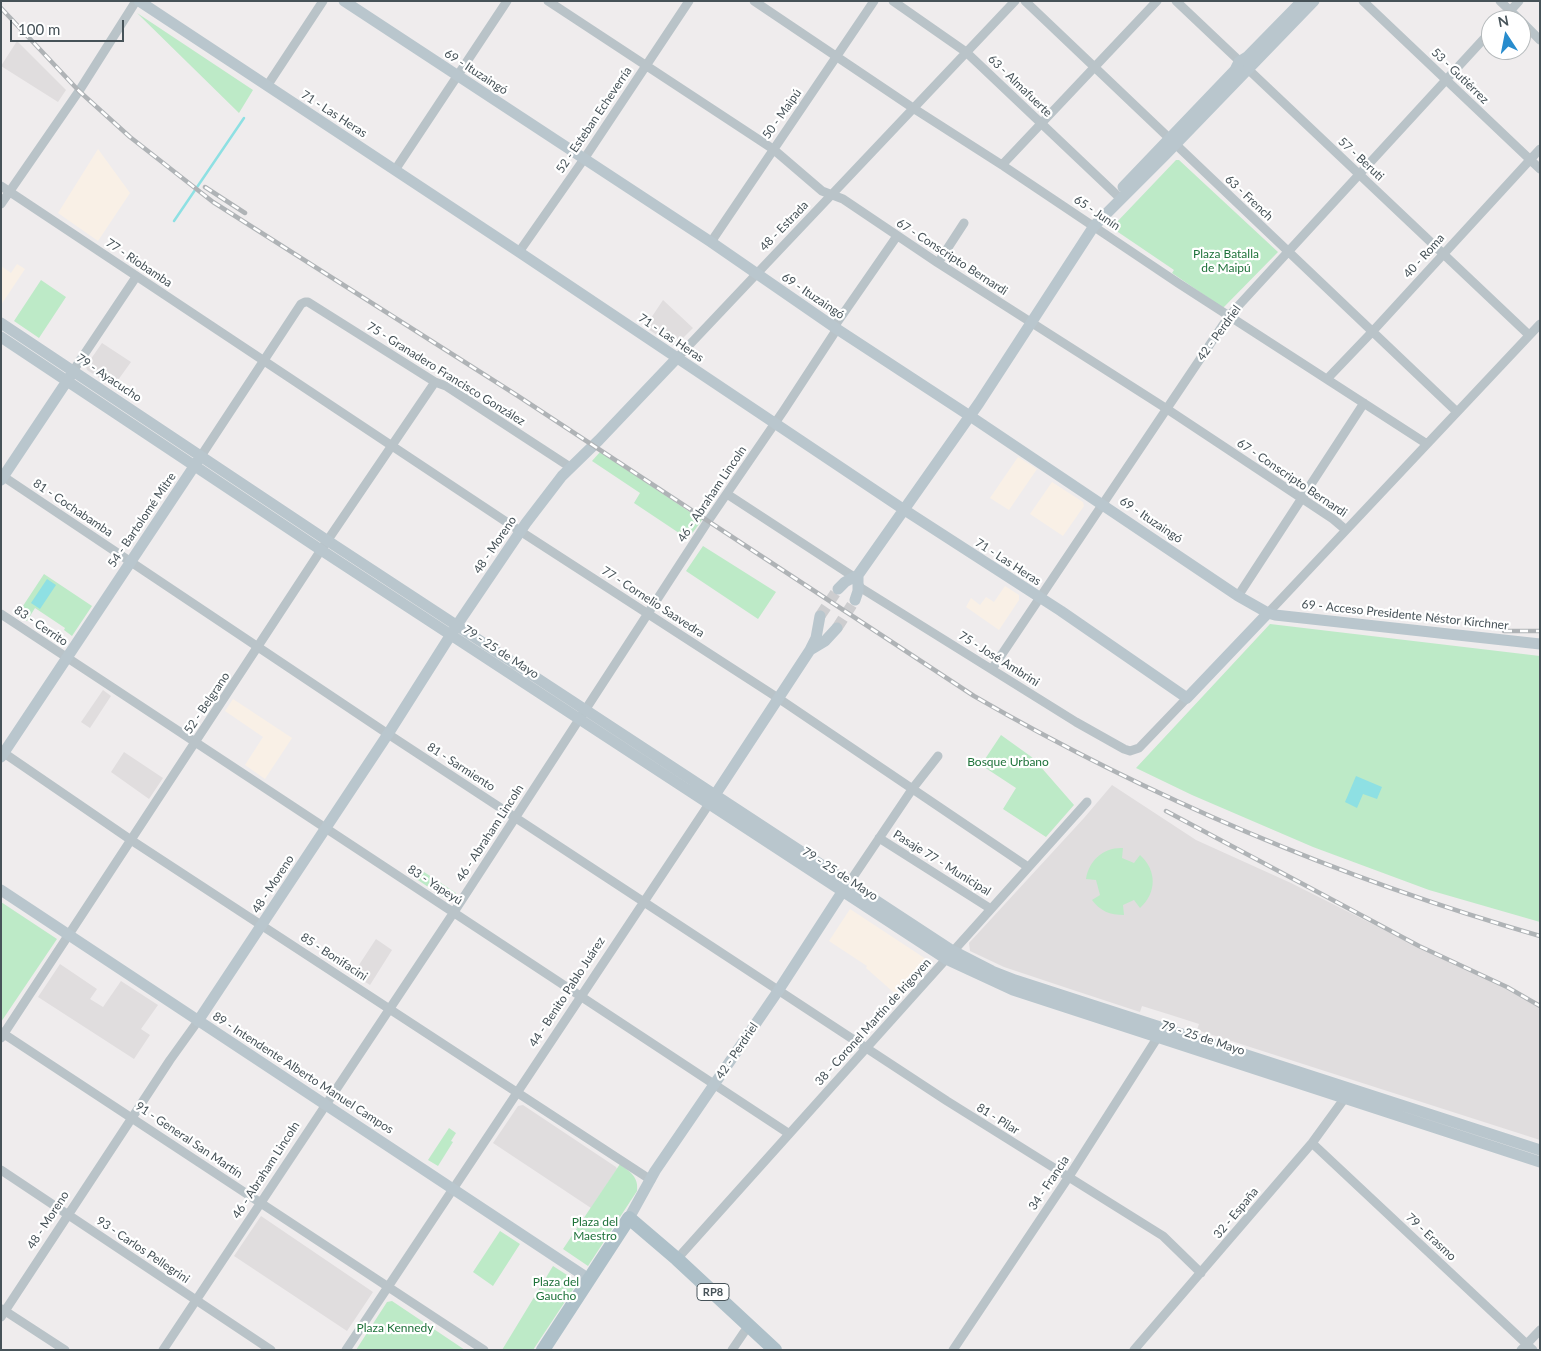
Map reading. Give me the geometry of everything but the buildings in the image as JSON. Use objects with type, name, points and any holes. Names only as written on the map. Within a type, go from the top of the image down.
[{"type":"main road","name":"RP8","points":[[629,1218],[677,1259],[775,1350]]},
{"type":"main road","name":"42 - Perdriel","points":[[543,1350],[629,1218]]},
{"type":"street","name":"71 - Las Heras","points":[[138,1],[1040,598],[1187,698]]},
{"type":"street","points":[[1,204],[138,1]]},
{"type":"street","points":[[266,86],[323,1]]},
{"type":"street","name":"69 - Ituzaingó","points":[[344,1],[711,242],[835,328],[1238,596],[1268,613]]},
{"type":"street","points":[[395,170],[507,1]]},
{"type":"street","name":"67 - Conscripto Bernardi","points":[[548,1],[773,149],[822,191],[843,200],[1167,409],[1333,519],[1346,530]]},
{"type":"street","name":"52 - Esteban Echeverría","points":[[519,252],[584,159],[689,1]]},
{"type":"street","name":"65 - Junín","points":[[754,1],[913,108],[1427,444]]},
{"type":"street","name":"50 - Maipú","points":[[711,242],[773,149],[838,57],[874,1]]},
{"type":"street","name":"63 - Almafuerte","points":[[893,1],[966,52],[1118,196]]},
{"type":"street","name":"48 - Estrada","points":[[570,467],[599,440],[1015,1]]},
{"type":"street","name":"63 - French","points":[[1025,1],[1456,412]]},
{"type":"street","points":[[1002,165],[1157,1]]},
{"type":"street","name":"57 - Beruti","points":[[1176,1],[1529,336]]},
{"type":"street","points":[[1244,66],[1247,57],[1302,1]]},
{"type":"street","points":[[855,600],[856,579],[903,509],[970,416],[1094,226],[1118,196],[1172,142],[1235,70],[1244,66],[1314,1]]},
{"type":"street","name":"53 - Gutiérrez","points":[[1363,1],[1540,169]]},
{"type":"street","points":[[1500,1],[1509,10]]},
{"type":"street","name":"42 - Perdriel","points":[[992,669],[1229,316],[1481,42]]},
{"type":"street","name":"40 - Roma","points":[[1327,379],[1540,149]]},
{"type":"street","name":"77 - Riobamba","points":[[1,186],[264,360]]},
{"type":"street","points":[[938,263],[964,223]]},
{"type":"street","name":"46 - Abraham Lincoln","points":[[162,1350],[454,912],[897,236]]},
{"type":"street","points":[[2,478],[136,277]]},
{"type":"street","name":"54 - Bartolomé Mitre","points":[[2,753],[67,659],[301,304],[308,302]]},
{"type":"street","name":"75 - Granadero Francisco González","points":[[308,302],[435,382],[446,386],[570,467]]},
{"type":"street","name":"79 - Ayacucho","points":[[1,323],[70,376],[194,466]]},
{"type":"street","points":[[1187,698],[1540,324]]},
{"type":"street","name":"79 - Ayacucho","points":[[1,338],[70,376],[201,456]]},
{"type":"street","name":"77 - Cornelio Saavedra","points":[[264,360],[520,531],[778,698],[1028,867]]},
{"type":"street","name":"52 - Belgrano","points":[[2,1034],[435,382]]},
{"type":"street","points":[[1238,596],[1364,403]]},
{"type":"street","name":"79 - 25 de Mayo","points":[[201,456],[325,546]]},
{"type":"street","name":"79 - 25 de Mayo","points":[[194,466],[325,546],[949,955],[1160,1033],[1344,1098],[1540,1162]]},
{"type":"street","name":"48 - Moreno","points":[[3,1312],[262,925],[520,531],[570,467]]},
{"type":"street","name":"81 - Cochabamba","points":[[2,478],[131,562]]},
{"type":"street","name":"75 - José Ambrini","points":[[727,494],[856,579],[860,588],[1076,722],[1124,749],[1139,748],[1187,698]]},
{"type":"street","name":"81 - Sarmiento","points":[[131,562],[388,734],[778,990]]},
{"type":"street","points":[[838,589],[844,582],[856,579]]},
{"type":"street","name":"69 - Acceso Presidente Néstor Kirchner","points":[[1268,613],[1540,644]]},
{"type":"street","name":"83 - Cerrito","points":[[1,614],[67,659]]},
{"type":"street","name":"44 - Benito Pablo Juárez","points":[[346,1350],[810,650],[816,638],[820,616]]},
{"type":"street","name":"44 - Benito Pablo Juárez","points":[[810,650],[825,640],[837,628]]},
{"type":"street","name":"83 - Yapeyú","points":[[67,659],[788,1133]]},
{"type":"street","name":"85 - Bonifacini","points":[[2,753],[131,840],[651,1180]]},
{"type":"street","name":"42 - Perdriel","points":[[629,1218],[655,1171],[913,788],[938,756]]},
{"type":"street","name":"38 - Coronel Martín de Irigoyen","points":[[677,1259],[788,1133],[1088,802]]},
{"type":"street","name":"Pasaje 77 - Municipal","points":[[879,838],[991,909]]},
{"type":"street","name":"89 - Intendente Alberto Manuel Campos","points":[[1,890],[590,1279]]},
{"type":"street","name":"81 - Pilar","points":[[778,990],[947,1101],[1163,1236],[1201,1273]]},
{"type":"street","name":"79 - 25 de Mayo","points":[[1160,1033],[1352,1089],[1540,1150]]},
{"type":"street","name":"34 - Francia","points":[[953,1350],[1068,1178],[1160,1033]]},
{"type":"street","name":"91 - General San Martín","points":[[2,1034],[484,1350]]},
{"type":"street","name":"32 - España","points":[[1134,1350],[1312,1143],[1352,1089]]},
{"type":"street","name":"79 - Erasmo","points":[[1312,1143],[1527,1348]]},
{"type":"street","name":"93 - Carlos Pellegrini","points":[[1,1170],[271,1350]]},
{"type":"street","points":[[3,1312],[65,1350]]},
{"type":"street","points":[[732,1350],[749,1325]]},
{"type":"street","points":[[1527,1348],[1540,1330]]},
{"type":"shaded area","points":[[17,41],[66,90],[58,102],[1,66]]},
{"type":"shaded area","points":[[98,149],[130,193],[98,241],[58,213]]},
{"type":"shaded area","points":[[17,264],[25,269],[1,305],[1,266],[11,273]]},
{"type":"shaded area","points":[[663,300],[693,328],[676,345],[672,345],[645,327]]},
{"type":"shaded area","points":[[102,343],[131,362],[113,387],[87,370],[86,366]]},
{"type":"shaded area","points":[[1018,457],[1037,469],[1009,510],[990,498]]},
{"type":"shaded area","points":[[1052,482],[1083,502],[1084,506],[1063,536],[1030,514]]},
{"type":"shaded area","points":[[1005,586],[1019,595],[1019,600],[999,630],[966,607],[971,598],[980,605],[986,597],[994,602]]},
{"type":"shaded area","points":[[103,690],[111,696],[90,728],[81,722]]},
{"type":"shaded area","points":[[233,699],[292,738],[265,779],[245,765],[263,737],[225,711]]},
{"type":"shaded area","points":[[124,752],[163,778],[149,799],[111,772]]},
{"type":"shaded area","points":[[1112,785],[1196,840],[1291,883],[1438,957],[1540,1003],[1540,1140],[1197,1030],[1199,1024],[1171,1015],[1142,1006],[1140,1012],[1067,988],[1004,967],[970,951],[969,943]]},
{"type":"shaded area","points":[[850,909],[932,963],[900,998],[866,968],[867,966],[829,941]]},
{"type":"shaded area","points":[[376,939],[392,950],[370,985],[353,974]]},
{"type":"shaded area","points":[[60,964],[97,989],[90,999],[103,1007],[121,981],[158,1005],[141,1029],[150,1035],[134,1059],[38,997]]},
{"type":"shaded area","points":[[523,1105],[616,1167],[617,1169],[591,1208],[493,1143],[518,1106]]},
{"type":"shaded area","points":[[261,1216],[373,1292],[347,1331],[234,1256]]},
{"type":"green space","points":[[137,13],[253,90],[239,113]]},
{"type":"green space","name":"Plaza Batalla de Maipú","points":[[1176,160],[1179,160],[1278,252],[1223,308],[1172,273],[1174,270],[1115,230],[1115,224]]},
{"type":"green space","points":[[41,280],[66,297],[39,338],[14,321]]},
{"type":"green space","points":[[600,452],[702,520],[688,539],[634,503],[640,493],[592,461]]},
{"type":"green space","points":[[703,546],[776,592],[758,619],[686,571]]},
{"type":"green space","points":[[44,574],[92,606],[72,636],[64,630],[65,628],[35,608],[27,621],[17,615]]},
{"type":"green space","points":[[1270,624],[1540,656],[1540,922],[1429,890],[1313,847],[1192,795],[1136,768]]},
{"type":"green space","name":"Bosque Urbano","points":[[1001,735],[1033,758],[1074,805],[1046,837],[1003,809],[1016,788],[981,765]]},
{"type":"green space","points":[[1116,848],[1123,848],[1122,858],[1134,863],[1140,855],[1146,861],[1153,881],[1150,896],[1146,902],[1140,908],[1134,900],[1123,905],[1124,915],[1110,913],[1098,907],[1092,900],[1100,895],[1096,880],[1086,879],[1090,866],[1098,856]]},
{"type":"green space","points":[[415,866],[456,893],[455,895],[443,897],[409,874]]},
{"type":"green space","points":[[1,902],[57,939],[1,1022]]},
{"type":"green space","points":[[449,1128],[456,1133],[451,1141],[453,1142],[438,1166],[428,1160]]},
{"type":"green space","name":"Plaza del Maestro","points":[[620,1164],[635,1178],[637,1191],[588,1266],[563,1249]]},
{"type":"green space","points":[[500,1231],[520,1244],[493,1286],[473,1272]]},
{"type":"green space","name":"Plaza del Gaucho","points":[[553,1266],[578,1282],[533,1350],[502,1350]]},
{"type":"green space","name":"Plaza Kennedy","points":[[392,1301],[465,1350],[356,1350],[387,1302]]},
{"type":"water","points":[[47,579],[56,585],[40,609],[31,603]]},
{"type":"water","points":[[1356,776],[1382,787],[1377,799],[1363,794],[1357,808],[1345,802]]},
{"type":"waterway","points":[[174,221],[244,118]]},
{"type":"tunnel","points":[[820,616],[838,589]]},
{"type":"tunnel","points":[[837,628],[855,600]]},
{"type":"railway","points":[[1,8],[79,91],[130,137],[213,202],[518,396],[974,696],[1041,734],[1110,769],[1250,833],[1393,889],[1466,914],[1540,936]]},
{"type":"railway","points":[[205,187],[245,213]]},
{"type":"railway","points":[[1504,631],[1540,631]]},
{"type":"railway","points":[[1166,811],[1419,946],[1507,987],[1540,1006]]}]
